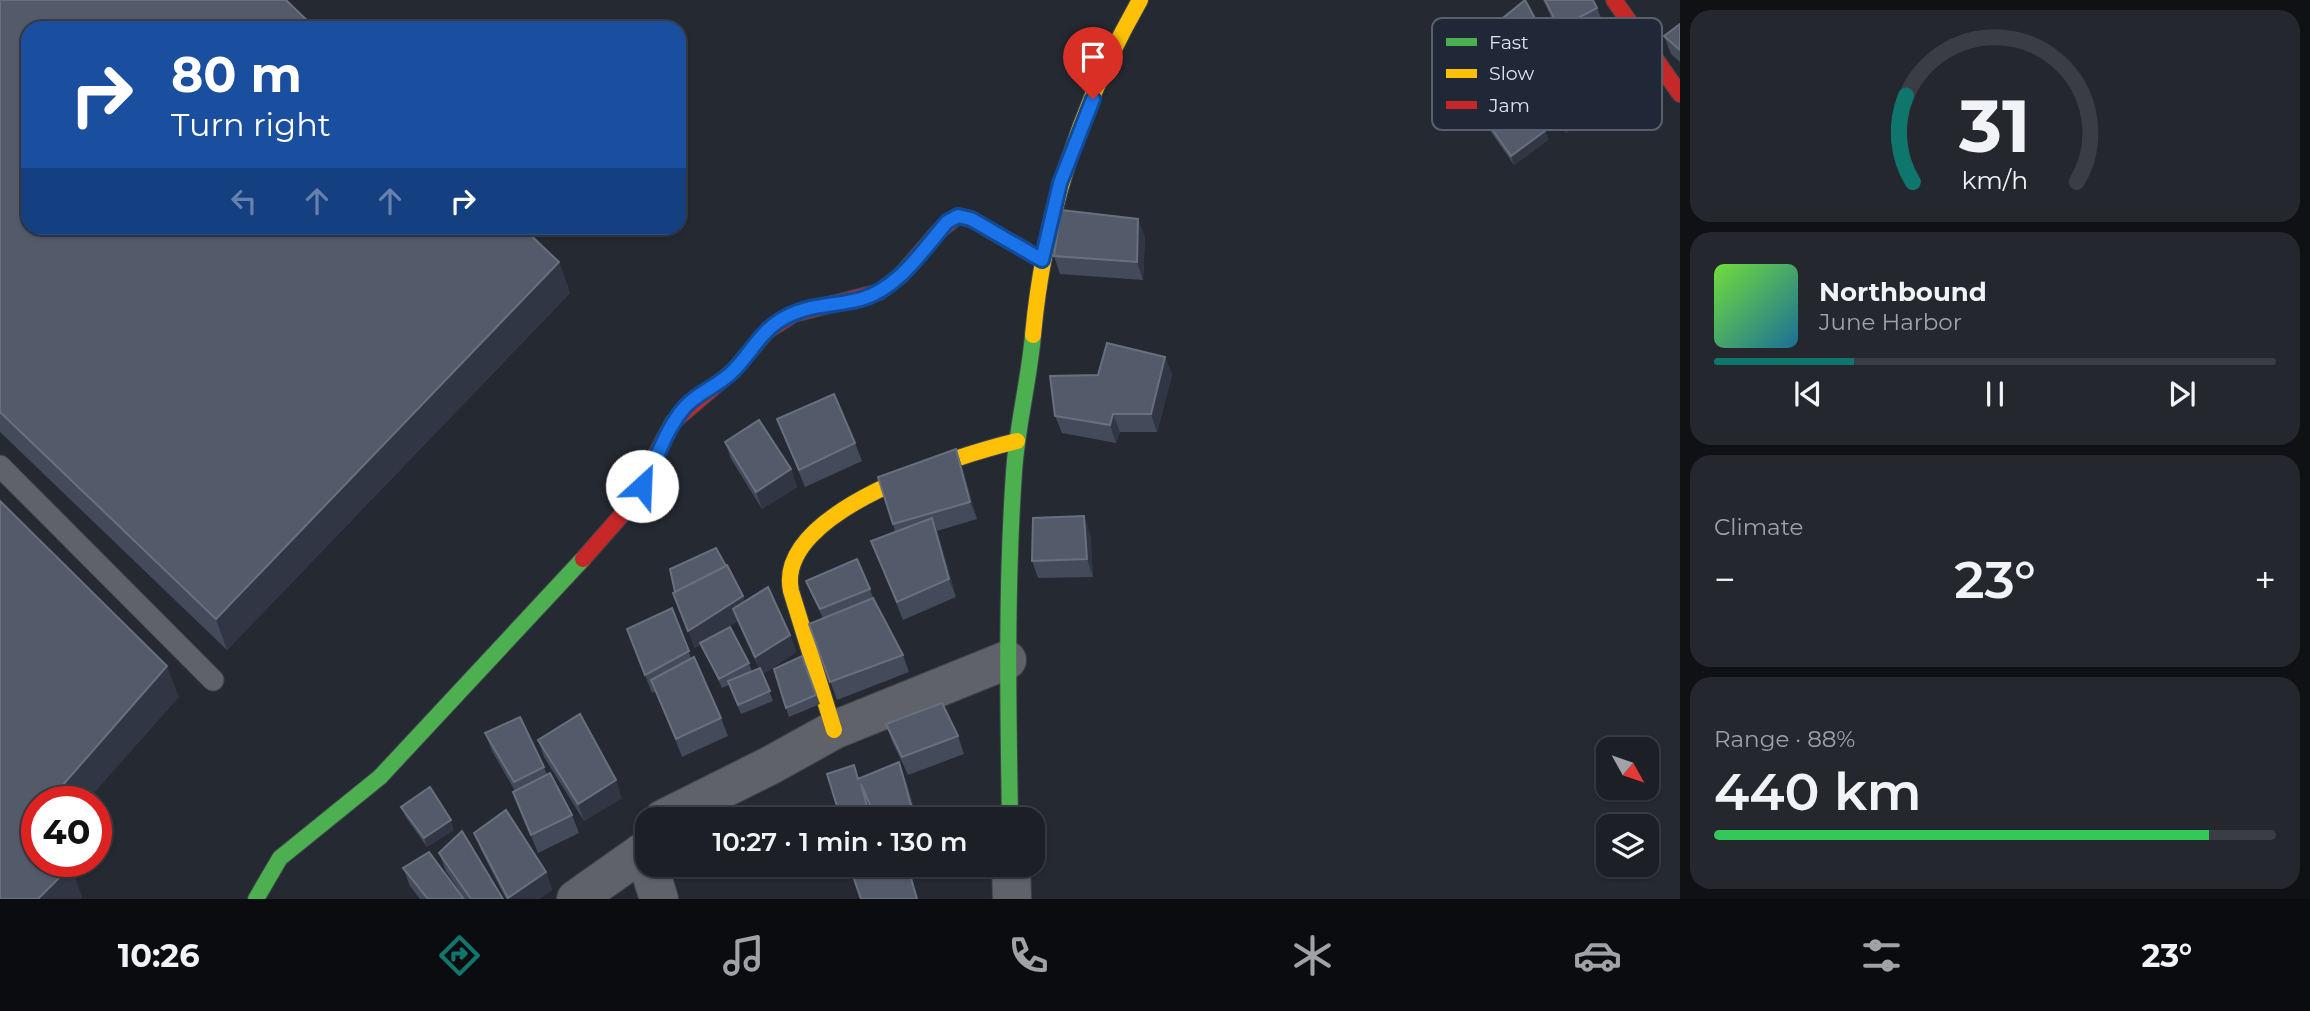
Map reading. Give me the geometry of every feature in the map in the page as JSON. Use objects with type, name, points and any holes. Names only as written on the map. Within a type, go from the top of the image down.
[{"type":"street","points":[[1010,807],[1007,660],[1017,441],[1028,391],[1042,260],[1060,183],[1073,148],[1126,23],[1140,0]]},
{"type":"street","points":[[1614,0],[1627,18]]},
{"type":"street","points":[[1662,68],[1680,94]]},
{"type":"street","points":[[256,899],[280,858],[380,777],[620,520],[649,473],[672,423],[687,405],[731,373],[769,329],[793,314],[823,304],[860,300],[878,292],[899,276],[947,222],[958,216],[971,219],[1042,260]]},
{"type":"street","points":[[834,730],[791,592],[788,573],[793,558],[830,522],[881,485],[975,450],[1017,441]]},
{"type":"street","points":[[681,807],[771,765],[834,730],[1007,660]]},
{"type":"street","points":[[576,899],[635,857]]},
{"type":"street","points":[[655,877],[659,899]]},
{"type":"street","points":[[1011,877],[1012,899]]},
{"type":"lane","points":[[0,466],[214,680]]},
{"type":"building","points":[[0,0],[286,0],[308,21],[21,21],[21,235],[530,235],[559,262],[216,619],[0,412]]},
{"type":"building","points":[[1525,0],[1535,18],[1503,18]]},
{"type":"building","points":[[1545,0],[1593,0],[1597,8],[1578,18],[1554,18]]},
{"type":"building","points":[[1680,24],[1680,50],[1664,36]]},
{"type":"building","points":[[1493,130],[1545,131],[1511,156]]},
{"type":"building","points":[[1061,210],[1138,219],[1137,262],[1054,256]]},
{"type":"building","points":[[1107,343],[1165,357],[1151,414],[1113,414],[1110,425],[1055,416],[1050,376],[1098,375]]},
{"type":"building","points":[[834,394],[855,443],[799,470],[777,419]]},
{"type":"building","points":[[759,420],[791,469],[756,492],[725,442]]},
{"type":"building","points":[[956,449],[970,502],[893,524],[878,477]]},
{"type":"building","points":[[0,501],[167,666],[62,786],[21,786],[21,877],[60,877],[38,899],[0,899]]},
{"type":"building","points":[[1084,516],[1087,559],[1032,561],[1033,518]]},
{"type":"building","points":[[932,518],[949,579],[897,602],[871,541]]},
{"type":"building","points":[[716,548],[726,566],[675,592],[670,569]]},
{"type":"building","points":[[857,559],[870,589],[820,609],[806,581]]},
{"type":"building","points":[[727,565],[743,596],[688,631],[673,593]]},
{"type":"building","points":[[768,587],[790,635],[755,657],[733,609]]},
{"type":"building","points":[[873,598],[903,655],[830,682],[809,624]]},
{"type":"building","points":[[672,608],[689,651],[645,675],[627,629]]},
{"type":"building","points":[[730,627],[749,663],[719,679],[700,643]]},
{"type":"building","points":[[802,656],[816,695],[786,708],[774,669]]},
{"type":"building","points":[[694,657],[721,718],[676,739],[651,680]]},
{"type":"building","points":[[760,668],[770,691],[738,705],[728,681]]},
{"type":"building","points":[[942,703],[958,736],[902,757],[886,724]]},
{"type":"building","points":[[580,714],[616,780],[578,804],[538,740]]},
{"type":"building","points":[[520,717],[544,767],[514,782],[485,733]]},
{"type":"building","points":[[899,762],[912,807],[871,807],[861,784],[867,807],[837,807],[827,774],[854,765],[858,779]]},
{"type":"building","points":[[550,773],[572,815],[531,835],[513,792]]},
{"type":"building","points":[[430,787],[451,820],[424,838],[401,807]]},
{"type":"building","points":[[506,810],[546,872],[508,898],[474,833]]},
{"type":"building","points":[[462,831],[503,899],[471,899],[439,853]]},
{"type":"building","points":[[429,852],[464,899],[428,899],[403,868]]},
{"type":"building","points":[[853,877],[911,877],[917,899],[861,899]]},
{"type":"traffic: fast","points":[[1010,807],[1008,646],[1011,515],[1020,421],[1033,335]]},
{"type":"traffic: fast","points":[[256,899],[280,858],[380,777],[583,559]]},
{"type":"traffic: slow","points":[[1033,335],[1046,247],[1068,162],[1100,80],[1140,0]]},
{"type":"traffic: slow","points":[[834,730],[791,591],[793,562],[811,536],[840,512],[876,491],[955,459],[1017,441]]},
{"type":"traffic: jam","points":[[1614,0],[1627,18]]},
{"type":"traffic: jam","points":[[1662,68],[1680,94]]},
{"type":"traffic: jam","points":[[583,559],[627,509],[673,422],[734,370],[767,331],[794,314],[879,292],[900,276],[939,231],[958,216],[971,219],[1042,260]]},
{"type":"route","points":[[642,486],[663,436],[672,423],[687,405],[731,373],[769,329],[793,314],[823,304],[860,300],[878,292],[907,269],[947,222],[958,216],[971,219],[1042,260],[1060,183],[1093,99]]}]
